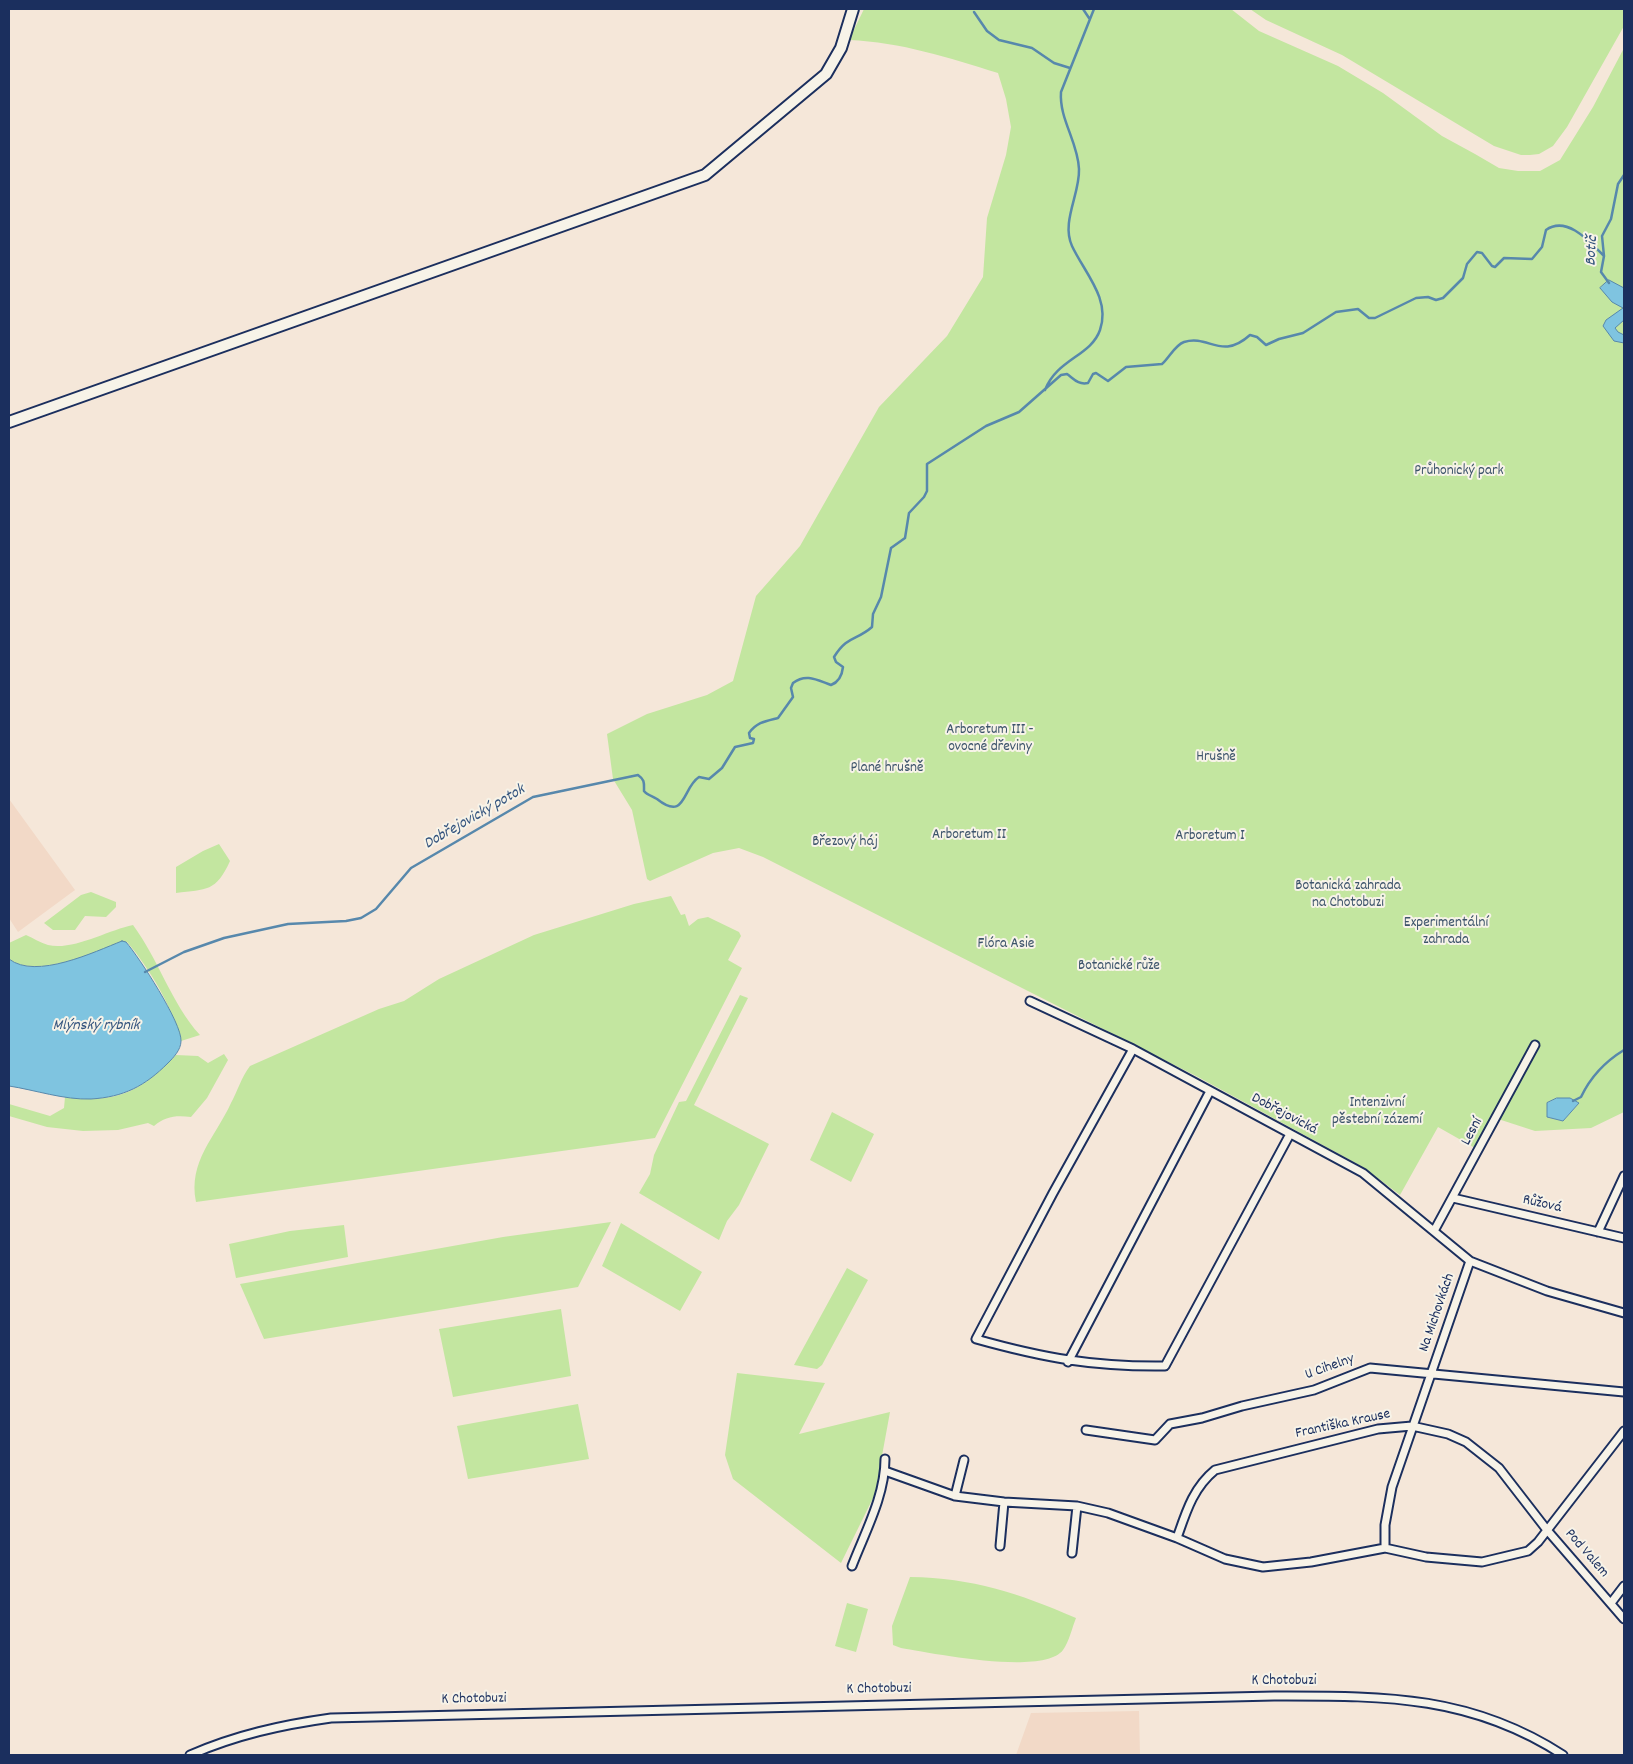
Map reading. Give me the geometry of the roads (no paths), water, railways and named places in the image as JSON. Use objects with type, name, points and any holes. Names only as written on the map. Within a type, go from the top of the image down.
[{"type":"street","points":[[9,422],[705,175],[826,74],[841,48],[853,9]]},
{"type":"street","name":"Dobřejovická","points":[[1030,1001],[1133,1050],[1363,1173],[1470,1262],[1547,1291],[1624,1312]]},
{"type":"street","name":"Lesní","points":[[1434,1231],[1535,1045]]},
{"type":"street","points":[[1133,1050],[1053,1193],[976,1340],[1068,1362],[1123,1367],[1165,1366],[1290,1134]]},
{"type":"street","points":[[1068,1362],[1210,1091]]},
{"type":"street","points":[[1598,1232],[1624,1176]]},
{"type":"street","name":"Růžová","points":[[1453,1198],[1624,1238]]},
{"type":"street","name":"Na Michovkách","points":[[1386,1548],[1386,1525],[1392,1487],[1470,1262]]},
{"type":"street","name":"U Cihelny","points":[[1086,1430],[1155,1440],[1170,1424],[1202,1418],[1242,1406],[1314,1390],[1370,1368],[1624,1392]]},
{"type":"street","name":"Františka Krause","points":[[1177,1538],[1193,1495],[1203,1480],[1215,1470],[1331,1440],[1378,1430],[1412,1426],[1448,1434],[1481,1453],[1511,1481],[1547,1530]]},
{"type":"street","points":[[885,1471],[955,1496],[1004,1502],[1077,1506],[1108,1513],[1177,1538],[1226,1559],[1263,1567],[1311,1562],[1386,1548],[1426,1557],[1482,1562],[1528,1551],[1547,1530],[1624,1430]]},
{"type":"street","points":[[852,1566],[876,1509],[885,1471],[885,1459]]},
{"type":"street","points":[[955,1496],[964,1460]]},
{"type":"street","points":[[1000,1546],[1004,1502]]},
{"type":"street","points":[[1072,1553],[1077,1506]]},
{"type":"street","name":"Pod Valem","points":[[1547,1530],[1624,1619]]},
{"type":"street","points":[[1611,1603],[1624,1586]]},
{"type":"street","name":"K Chotobuzi","points":[[190,1755],[255,1732],[290,1724],[331,1718],[1274,1696],[1378,1696],[1455,1708],[1521,1732],[1563,1755]]},
{"type":"water","points":[[1609,280],[1624,288],[1624,320],[1615,328],[1624,335],[1624,343],[1614,341],[1603,326],[1606,320],[1623,308],[1612,302],[1600,288]]},
{"type":"water","name":"Mlýnský rybník","points":[[122,941],[126,942],[140,961],[159,990],[175,1020],[181,1041],[180,1048],[174,1056],[142,1084],[124,1093],[103,1098],[70,1098],[9,1086],[9,959],[20,965],[34,967],[49,965],[81,957]]},
{"type":"water","points":[[1557,1098],[1570,1098],[1579,1103],[1563,1121],[1547,1117],[1547,1103]]},
{"type":"waterway","points":[[1083,9],[1089,18]]},
{"type":"waterway","points":[[1045,390],[1057,371],[1096,339],[1102,319],[1102,307],[1095,286],[1072,246],[1069,237],[1070,218],[1079,179],[1079,169],[1078,159],[1061,102],[1061,92],[1094,9]]},
{"type":"waterway","points":[[974,12],[987,31],[999,40],[1032,48],[1054,63],[1070,68]]},
{"type":"waterway","name":"Botič","points":[[1609,283],[1601,272],[1604,256],[1602,236],[1611,219],[1618,184],[1624,175]]},
{"type":"waterway","name":"Dobřejovický potok","points":[[145,972],[184,952],[224,938],[288,924],[346,921],[361,918],[376,909],[411,868],[533,797],[638,775],[643,780],[644,791],[647,794],[666,805],[673,807],[679,805],[689,788],[699,777],[709,779],[722,768],[735,747],[753,743],[754,739],[750,738],[749,733],[755,726],[778,718],[793,697],[791,688],[793,683],[802,678],[807,678],[831,685],[840,678],[843,667],[836,662],[834,657],[844,645],[872,627],[873,614],[881,597],[891,548],[905,538],[909,513],[927,491],[927,464],[986,426],[1019,412],[1061,375],[1067,374],[1076,381],[1088,383],[1093,374],[1096,373],[1108,381],[1126,367],[1162,364],[1184,342],[1201,341],[1223,347],[1231,346],[1250,335],[1257,337],[1266,345],[1279,339],[1303,333],[1336,312],[1358,309],[1369,318],[1375,318],[1416,298],[1428,297],[1436,300],[1443,298],[1463,278],[1467,264],[1477,252],[1482,253],[1492,266],[1495,267],[1504,258],[1532,259],[1542,247],[1546,230],[1554,226],[1562,226],[1578,232],[1604,256]]},
{"type":"waterway","points":[[1573,1101],[1581,1097],[1594,1077],[1617,1054],[1624,1050]]},
{"type":"park label","name":"Průhonický park","points":[[1459,472]]},
{"type":"park label","name":"Arboretum III - ovocné dřeviny","points":[[990,740]]},
{"type":"park label","name":"Hrušně","points":[[1216,758]]},
{"type":"park label","name":"Plané hrušně","points":[[887,769]]},
{"type":"park label","name":"Arboretum II","points":[[969,836]]},
{"type":"park label","name":"Arboretum I","points":[[1210,837]]},
{"type":"park label","name":"Březový háj","points":[[845,843]]},
{"type":"park label","name":"Botanická zahrada na Chotobuzi","points":[[1348,896]]},
{"type":"park label","name":"Experimentální zahrada","points":[[1446,932]]},
{"type":"park label","name":"Flóra Asie","points":[[1006,945]]},
{"type":"park label","name":"Botanické růže","points":[[1119,967]]},
{"type":"park label","name":"Intenzivní pěstební zázemí","points":[[1377,1112]]}]
